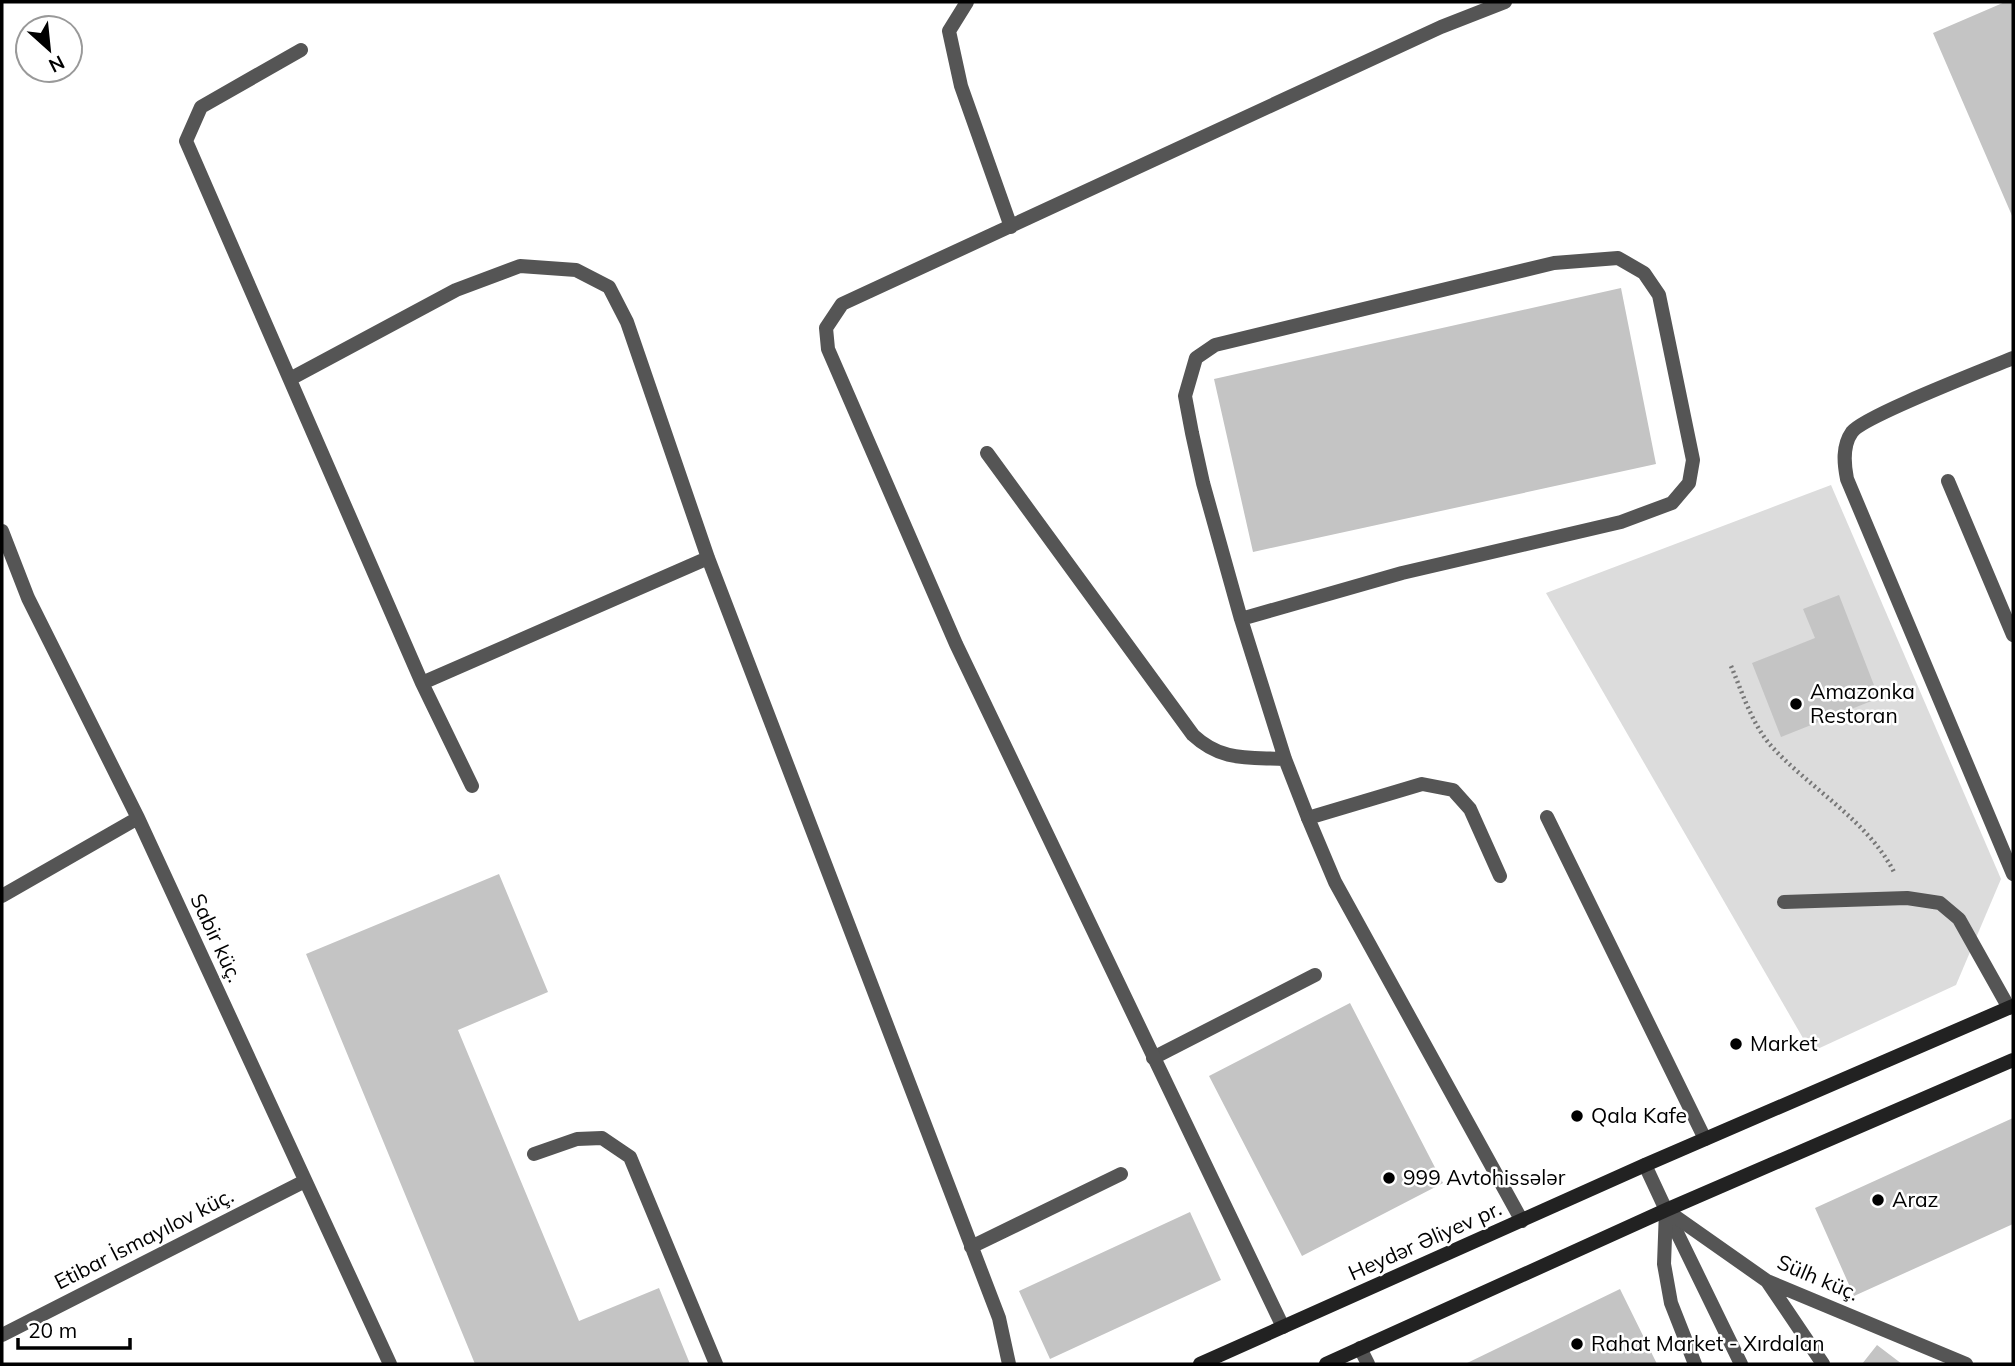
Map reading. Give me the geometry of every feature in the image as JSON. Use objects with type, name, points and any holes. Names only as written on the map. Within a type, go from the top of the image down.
[{"type":"main road","name":"Heydər Əliyev pr.","points":[[1200,1364],[1645,1165],[2011,1007]]},
{"type":"main road","points":[[1326,1364],[1666,1210],[2013,1060]]},
{"type":"street","points":[[967,2],[949,31],[961,86],[1011,227]]},
{"type":"street","points":[[1283,1327],[956,645],[828,349],[826,328],[842,304],[1441,27],[1504,2]]},
{"type":"street","points":[[300,50],[201,107],[186,141],[422,684],[472,786]]},
{"type":"street","points":[[1241,619],[1402,573],[1621,522],[1672,503],[1689,482],[1693,460],[1659,295],[1644,272],[1618,258],[1554,263],[1228,341],[1215,345],[1196,358],[1185,396],[1203,483],[1241,619],[1285,759],[1308,818],[1335,882],[1522,1221]]},
{"type":"street","points":[[290,379],[456,290],[520,265],[576,270],[609,287],[627,322],[708,558],[999,1318],[1009,1364]]},
{"type":"street","points":[[2013,358],[1873,417],[1852,432],[1843,459],[1847,479],[2013,874]]},
{"type":"street","points":[[987,453],[1194,735],[1208,749],[1223,756],[1285,759]]},
{"type":"street","points":[[1948,481],[2013,635]]},
{"type":"street","name":"Sabir küç.","points":[[2,530],[28,597],[138,818],[390,1364]]},
{"type":"street","points":[[422,684],[708,558]]},
{"type":"street","points":[[1308,818],[1422,784],[1453,790],[1470,809],[1500,876]]},
{"type":"street","points":[[1547,817],[1705,1139]]},
{"type":"street","points":[[2,896],[138,818]]},
{"type":"street","points":[[1784,902],[1907,898],[1940,902],[1959,919],[2011,1007]]},
{"type":"street","points":[[1153,1058],[1315,975]]},
{"type":"street","points":[[534,1154],[577,1139],[602,1138],[630,1157],[716,1364]]},
{"type":"street","points":[[1645,1165],[1741,1364]]},
{"type":"street","points":[[971,1247],[1121,1174]]},
{"type":"street","name":"Etibar İsmayılov küç.","points":[[2,1335],[305,1181]]},
{"type":"street","points":[[1666,1210],[1664,1264],[1671,1303],[1695,1364]]},
{"type":"street","name":"Sülh küç.","points":[[1666,1210],[1767,1281],[1966,1364]]},
{"type":"street","points":[[1767,1281],[1823,1364]]},
{"type":"street","points":[[1360,1349],[1368,1364]]},
{"type":"path","points":[[1731,666],[1754,722],[1772,747],[1866,834],[1888,859],[1907,898]]},
{"type":"shaded area","points":[[1831,485],[2001,879],[1956,985],[1811,1052],[1546,593]]},
{"type":"building","points":[[2005,2],[2013,2],[2013,218],[1933,33]]},
{"type":"building","points":[[1621,288],[1656,464],[1253,552],[1214,379]]},
{"type":"building","points":[[1839,595],[1879,698],[1781,737],[1752,663],[1815,638],[1803,609]]},
{"type":"building","points":[[499,874],[548,992],[458,1030],[579,1321],[659,1288],[690,1364],[475,1364],[306,954]]},
{"type":"building","points":[[1350,1003],[1443,1183],[1302,1256],[1209,1076]]},
{"type":"building","points":[[2013,1118],[2013,1224],[1854,1296],[1815,1208]]},
{"type":"building","points":[[1190,1212],[1221,1280],[1050,1359],[1019,1291]]},
{"type":"building","points":[[1620,1289],[1657,1364],[1465,1364]]},
{"type":"building","points":[[1877,1345],[1902,1364],[1862,1364]]},
{"type":"place","name":"Amazonka Restoran","points":[[1796,704]]},
{"type":"place","name":"Market","points":[[1736,1044]]},
{"type":"place","name":"Qala Kafe","points":[[1577,1116]]},
{"type":"place","name":"999 Avtohissələr","points":[[1389,1178]]},
{"type":"place","name":"Araz","points":[[1878,1200]]},
{"type":"place","name":"Rahat Market - Xırdalan","points":[[1577,1344]]}]
